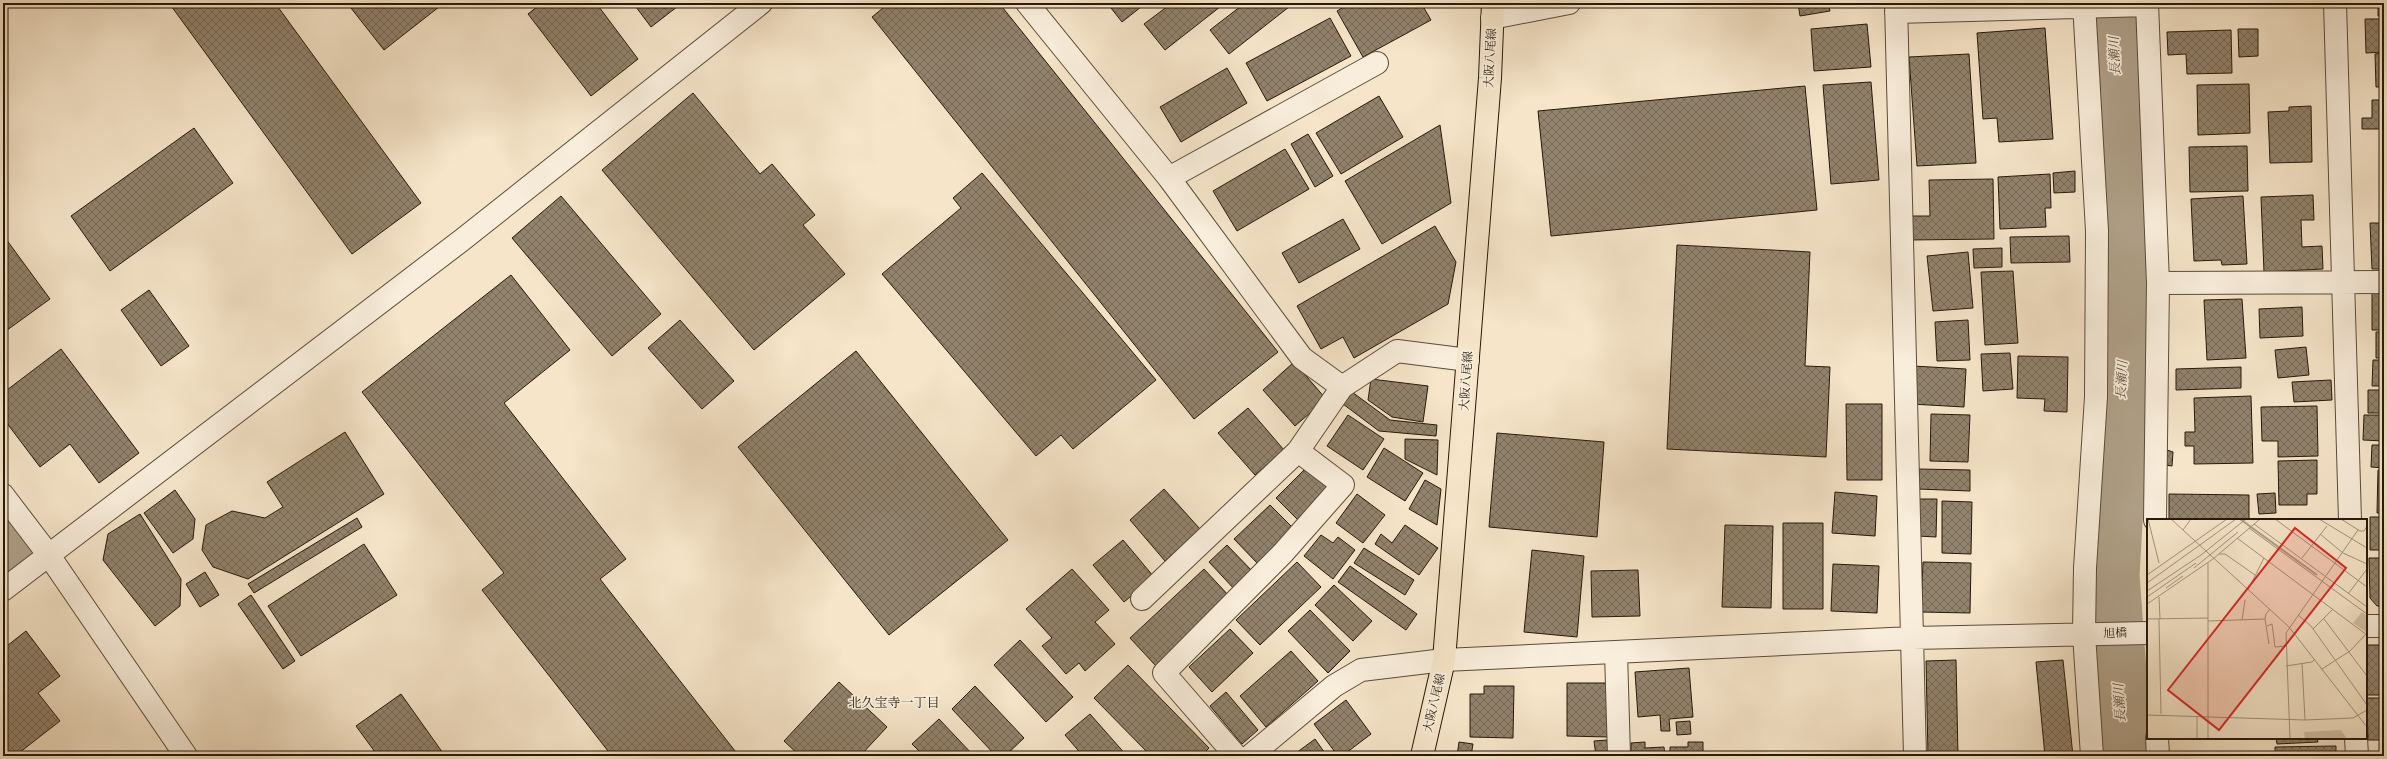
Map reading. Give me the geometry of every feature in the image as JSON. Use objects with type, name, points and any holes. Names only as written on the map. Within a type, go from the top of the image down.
[{"type":"main road","name":"大阪八尾線","points":[[1422,756],[1444,660],[1490,78],[1492,10]]},
{"type":"street","points":[[3,590],[48,554],[462,240],[761,3]]},
{"type":"street","points":[[1027,3],[1169,178],[1302,358],[1342,387]]},
{"type":"street","points":[[1492,10],[1569,3]]},
{"type":"street","points":[[2335,3],[2350,519]]},
{"type":"street","points":[[1915,756],[1896,7],[2147,4],[2158,283],[2155,519]]},
{"type":"street","points":[[2084,5],[2097,231],[2096,397],[2085,568],[2089,634],[2092,756]]},
{"type":"street","points":[[1169,178],[1377,63]]},
{"type":"street","points":[[2158,283],[2384,282]]},
{"type":"street","points":[[1142,599],[1298,451],[1342,387],[1397,351],[1468,360]]},
{"type":"street","points":[[1236,756],[1164,673],[1283,553],[1343,485],[1298,451]]},
{"type":"street","points":[[3,495],[48,554],[186,756]]},
{"type":"street","points":[[2367,626],[2384,626]]},
{"type":"street","name":"旭橋","points":[[1250,756],[1334,686],[1361,670],[1444,660],[1912,638],[2142,633]]},
{"type":"street","points":[[1616,652],[1620,756]]},
{"type":"street","points":[[2157,739],[2158,756]]},
{"type":"street","points":[[2356,739],[2357,756]]},
{"type":"building","points":[[169,3],[275,3],[421,203],[352,254]]},
{"type":"building","points":[[347,3],[444,3],[384,50]]},
{"type":"building","points":[[542,3],[596,3],[638,59],[591,96],[528,14]]},
{"type":"building","points":[[633,3],[682,3],[651,27]]},
{"type":"building","points":[[889,3],[999,3],[1278,352],[1194,419],[872,17]]},
{"type":"building","points":[[1107,3],[1146,3],[1122,22]]},
{"type":"building","points":[[1172,3],[1225,3],[1165,50],[1144,24]]},
{"type":"building","points":[[1245,3],[1294,3],[1229,54],[1210,30]]},
{"type":"building","points":[[1351,3],[1421,3],[1431,20],[1363,57],[1337,11]]},
{"type":"building","points":[[1798,3],[1828,3],[1830,11],[1800,16]]},
{"type":"building","points":[[2378,3],[2384,3],[2384,16],[2378,16]]},
{"type":"building","points":[[1330,18],[1351,56],[1267,101],[1246,63]]},
{"type":"building","points":[[2365,19],[2384,19],[2384,52],[2366,53]]},
{"type":"building","points":[[1867,24],[1871,67],[1814,71],[1811,29]]},
{"type":"building","points":[[2045,28],[2053,139],[1999,142],[1997,118],[1983,119],[1977,33]]},
{"type":"building","points":[[2238,29],[2258,29],[2258,56],[2239,57]]},
{"type":"building","points":[[2231,30],[2232,73],[2187,74],[2186,54],[2168,55],[2167,32]]},
{"type":"building","points":[[2384,53],[2384,87],[2376,87],[2375,54]]},
{"type":"building","points":[[1969,54],[1976,163],[1917,166],[1909,57]]},
{"type":"building","points":[[1227,68],[1247,103],[1181,142],[1160,107]]},
{"type":"building","points":[[1871,82],[1879,180],[1831,184],[1823,85]]},
{"type":"building","points":[[2249,84],[2250,133],[2198,135],[2197,85]]},
{"type":"building","points":[[1805,86],[1817,210],[1551,236],[1538,111]]},
{"type":"building","points":[[693,93],[760,174],[772,164],[815,215],[803,225],[845,274],[754,350],[602,170]]},
{"type":"building","points":[[1379,96],[1403,137],[1341,174],[1316,133]]},
{"type":"building","points":[[2372,100],[2384,100],[2384,174],[2381,174],[2380,129],[2362,129],[2362,118],[2372,118]]},
{"type":"building","points":[[2311,106],[2312,162],[2270,163],[2268,112],[2289,111],[2289,107]]},
{"type":"building","points":[[1440,125],[1451,203],[1382,244],[1345,181]]},
{"type":"building","points":[[194,128],[233,183],[110,271],[71,216]]},
{"type":"building","points":[[1308,134],[1333,176],[1315,187],[1291,144]]},
{"type":"building","points":[[2247,146],[2248,191],[2190,192],[2189,147]]},
{"type":"building","points":[[1285,149],[1309,189],[1237,231],[1213,191]]},
{"type":"building","points":[[2075,171],[2075,192],[2054,193],[2053,173]]},
{"type":"building","points":[[982,173],[1156,380],[1073,449],[1061,435],[1036,456],[882,274],[961,208],[953,198]]},
{"type":"building","points":[[2050,174],[2051,208],[2045,208],[2046,227],[2000,229],[1998,177]]},
{"type":"building","points":[[1993,179],[1994,239],[1911,240],[1911,216],[1930,216],[1929,180]]},
{"type":"building","points":[[2313,195],[2314,220],[2301,220],[2302,247],[2322,246],[2323,269],[2264,272],[2261,197]]},
{"type":"building","points":[[561,196],[661,314],[612,356],[512,238]]},
{"type":"building","points":[[2243,196],[2247,264],[2222,265],[2221,260],[2194,261],[2191,199]]},
{"type":"building","points":[[1343,219],[1360,249],[1299,283],[1282,253]]},
{"type":"building","points":[[2370,223],[2384,223],[2384,269],[2372,269]]},
{"type":"building","points":[[1435,226],[1456,262],[1448,304],[1354,358],[1343,337],[1321,349],[1297,306]]},
{"type":"building","points":[[3,235],[50,299],[3,333]]},
{"type":"building","points":[[2069,236],[2070,262],[2011,263],[2010,237]]},
{"type":"building","points":[[1677,245],[1810,252],[1805,366],[1830,367],[1826,457],[1667,449]]},
{"type":"building","points":[[2002,248],[2002,267],[1974,268],[1973,249]]},
{"type":"building","points":[[1968,252],[1973,308],[1933,311],[1927,256]]},
{"type":"building","points":[[2013,271],[2018,343],[1985,345],[1981,272]]},
{"type":"building","points":[[511,275],[570,350],[504,403],[626,559],[600,579],[739,756],[612,756],[482,590],[504,573],[362,392]]},
{"type":"building","points":[[149,290],[189,346],[161,366],[121,310]]},
{"type":"building","points":[[2372,293],[2384,293],[2384,330],[2372,330]]},
{"type":"building","points":[[2242,299],[2246,358],[2207,360],[2204,300]]},
{"type":"building","points":[[2302,307],[2303,336],[2260,338],[2259,309]]},
{"type":"building","points":[[680,320],[734,381],[702,409],[648,348]]},
{"type":"building","points":[[1968,320],[1970,360],[1937,361],[1935,322]]},
{"type":"building","points":[[2376,332],[2384,332],[2384,358],[2376,358]]},
{"type":"building","points":[[2306,347],[2309,375],[2278,378],[2275,350]]},
{"type":"building","points":[[61,349],[139,453],[99,483],[70,444],[40,467],[3,418],[3,393]]},
{"type":"building","points":[[856,351],[1008,540],[889,635],[738,447]]},
{"type":"building","points":[[2010,353],[2013,389],[1983,391],[1981,354]]},
{"type":"building","points":[[2018,356],[2068,357],[2067,412],[2044,411],[2045,399],[2017,398]]},
{"type":"building","points":[[2373,360],[2384,360],[2384,386],[2372,386]]},
{"type":"building","points":[[1294,362],[1326,399],[1295,426],[1263,390]]},
{"type":"building","points":[[1913,366],[1966,369],[1964,407],[1911,404]]},
{"type":"building","points":[[2241,367],[2241,388],[2176,390],[2176,369]]},
{"type":"building","points":[[1371,379],[1428,386],[1423,422],[1392,417],[1368,400]]},
{"type":"building","points":[[2331,380],[2332,400],[2294,402],[2292,382]]},
{"type":"building","points":[[2368,390],[2384,390],[2384,413],[2368,413]]},
{"type":"building","points":[[1352,392],[1390,420],[1437,425],[1436,436],[1379,431],[1343,404]]},
{"type":"building","points":[[2251,396],[2253,463],[2194,464],[2194,446],[2185,446],[2185,432],[2195,432],[2194,398]]},
{"type":"building","points":[[1846,404],[1882,404],[1882,480],[1847,480]]},
{"type":"building","points":[[2317,406],[2318,456],[2278,457],[2278,441],[2262,441],[2261,407]]},
{"type":"building","points":[[1248,408],[1284,450],[1255,475],[1218,433]]},
{"type":"building","points":[[1931,414],[1970,415],[1968,462],[1930,461]]},
{"type":"building","points":[[1348,415],[1384,439],[1363,470],[1327,446]]},
{"type":"building","points":[[2364,415],[2384,415],[2384,441],[2363,440]]},
{"type":"building","points":[[345,432],[384,494],[248,579],[213,567],[202,550],[206,525],[232,511],[265,518],[283,507],[267,482]]},
{"type":"building","points":[[1497,433],[1604,442],[1597,537],[1489,527]]},
{"type":"building","points":[[1405,439],[1438,440],[1437,475],[1405,459]]},
{"type":"building","points":[[2372,445],[2384,445],[2384,468],[2371,467]]},
{"type":"building","points":[[1384,448],[1423,473],[1405,501],[1367,477]]},
{"type":"building","points":[[2167,450],[2173,452],[2172,466],[2165,465]]},
{"type":"building","points":[[2317,460],[2317,494],[2307,494],[2307,505],[2279,505],[2278,461]]},
{"type":"building","points":[[1309,465],[1331,486],[1298,520],[1276,498]]},
{"type":"building","points":[[1919,469],[1970,470],[1970,491],[1918,489]]},
{"type":"building","points":[[2378,470],[2384,471],[2384,513],[2377,513]]},
{"type":"building","points":[[1425,480],[1441,489],[1437,525],[1409,509]]},
{"type":"building","points":[[1164,489],[1200,529],[1165,561],[1130,520]]},
{"type":"building","points":[[175,490],[195,519],[193,539],[173,553],[144,513]]},
{"type":"building","points":[[1835,492],[1877,496],[1875,536],[1832,533]]},
{"type":"building","points":[[2275,493],[2276,513],[2259,514],[2257,494]]},
{"type":"building","points":[[1357,494],[1385,515],[1363,543],[1336,523]]},
{"type":"building","points":[[2169,494],[2249,495],[2249,519],[2169,519]]},
{"type":"building","points":[[1919,499],[1937,499],[1936,537],[1918,536]]},
{"type":"building","points":[[1942,501],[1972,502],[1971,554],[1942,553]]},
{"type":"building","points":[[1270,505],[1294,529],[1258,564],[1234,539]]},
{"type":"building","points":[[140,514],[181,579],[180,606],[155,626],[103,560],[108,534]]},
{"type":"building","points":[[2370,517],[2384,517],[2384,550],[2370,550]]},
{"type":"building","points":[[357,518],[362,527],[254,593],[248,584]]},
{"type":"building","points":[[1783,523],[1823,523],[1823,609],[1783,609]]},
{"type":"building","points":[[1405,525],[1438,548],[1419,575],[1375,544],[1381,534],[1392,543]]},
{"type":"building","points":[[1725,525],[1773,526],[1771,608],[1722,607]]},
{"type":"building","points":[[1321,535],[1333,543],[1338,537],[1355,550],[1333,579],[1304,556]]},
{"type":"building","points":[[1123,540],[1154,577],[1124,602],[1093,565]]},
{"type":"building","points":[[364,544],[397,595],[301,656],[268,606]]},
{"type":"building","points":[[1227,545],[1254,573],[1236,591],[1209,562]]},
{"type":"building","points":[[1364,548],[1414,580],[1405,595],[1354,563]]},
{"type":"building","points":[[1532,550],[1584,556],[1577,637],[1524,632]]},
{"type":"building","points":[[2369,558],[2384,558],[2384,606],[2377,606],[2370,598]]},
{"type":"building","points":[[1297,562],[1321,587],[1260,645],[1236,620]]},
{"type":"building","points":[[1923,562],[1971,563],[1970,613],[1921,612]]},
{"type":"building","points":[[1833,564],[1879,566],[1877,613],[1831,611]]},
{"type":"building","points":[[1350,566],[1417,614],[1406,630],[1338,582]]},
{"type":"building","points":[[1072,569],[1109,610],[1095,622],[1115,644],[1085,671],[1079,663],[1066,674],[1042,646],[1052,638],[1026,609]]},
{"type":"building","points":[[1204,569],[1230,597],[1156,666],[1130,638]]},
{"type":"building","points":[[1638,570],[1640,616],[1592,617],[1591,571]]},
{"type":"building","points":[[205,572],[219,595],[200,607],[186,584]]},
{"type":"building","points":[[1334,585],[1372,621],[1353,641],[1315,605]]},
{"type":"building","points":[[251,595],[295,661],[283,669],[238,604]]},
{"type":"building","points":[[1310,610],[1350,651],[1328,673],[1288,631]]},
{"type":"building","points":[[1230,629],[1253,653],[1212,692],[1189,667]]},
{"type":"building","points":[[26,631],[60,676],[38,693],[60,721],[15,756],[3,756],[3,649]]},
{"type":"building","points":[[1020,640],[1073,697],[1046,722],[994,665]]},
{"type":"building","points":[[2367,645],[2384,645],[2384,695],[2367,695]]},
{"type":"building","points":[[1291,651],[1318,681],[1266,727],[1240,696]]},
{"type":"building","points":[[1956,660],[1958,756],[1928,756],[1926,661]]},
{"type":"building","points":[[2063,660],[2073,756],[2045,756],[2036,662]]},
{"type":"building","points":[[1128,665],[1209,748],[1201,756],[1151,756],[1094,698]]},
{"type":"building","points":[[1689,668],[1693,717],[1669,719],[1670,731],[1661,731],[1660,715],[1638,717],[1635,672]]},
{"type":"building","points":[[839,682],[887,727],[860,756],[800,756],[784,741]]},
{"type":"building","points":[[1567,683],[1609,683],[1609,737],[1567,736]]},
{"type":"building","points":[[975,686],[1024,738],[1005,756],[996,756],[952,709]]},
{"type":"building","points":[[1484,686],[1514,686],[1513,738],[1470,737],[1470,694],[1484,694]]},
{"type":"building","points":[[1226,692],[1258,730],[1242,744],[1210,706]]},
{"type":"building","points":[[401,694],[445,756],[378,756],[356,726]]},
{"type":"building","points":[[2367,698],[2383,698],[2384,740],[2368,740]]},
{"type":"building","points":[[1346,700],[1371,734],[1342,756],[1338,756],[1314,724]]},
{"type":"building","points":[[1090,714],[1127,756],[1083,756],[1065,735]]},
{"type":"building","points":[[939,719],[974,756],[924,756],[912,744]]},
{"type":"building","points":[[1690,721],[1691,734],[1677,735],[1676,722]]},
{"type":"building","points":[[1315,739],[1327,756],[1292,756]]},
{"type":"building","points":[[2276,739],[2317,739],[2318,742],[2277,744]]},
{"type":"building","points":[[1607,740],[1609,756],[1596,756],[1594,741]]},
{"type":"building","points":[[1459,742],[1473,744],[1471,756],[1457,756]]},
{"type":"building","points":[[1645,742],[1645,748],[1664,747],[1665,756],[1631,756],[1631,743]]},
{"type":"building","points":[[1688,742],[1703,742],[1703,756],[1670,756],[1670,747],[1688,747]]},
{"type":"building","points":[[2336,746],[2336,756],[2275,756],[2275,747]]},
{"type":"waterway","name":"長瀬川","points":[[2111,3],[2123,221],[2122,354],[2109,575],[2122,756]]},
{"type":"waterway","points":[[3,549],[8,555]]},
{"type":"district","name":"北久宝寺一丁目","points":[[894,702]]}]
